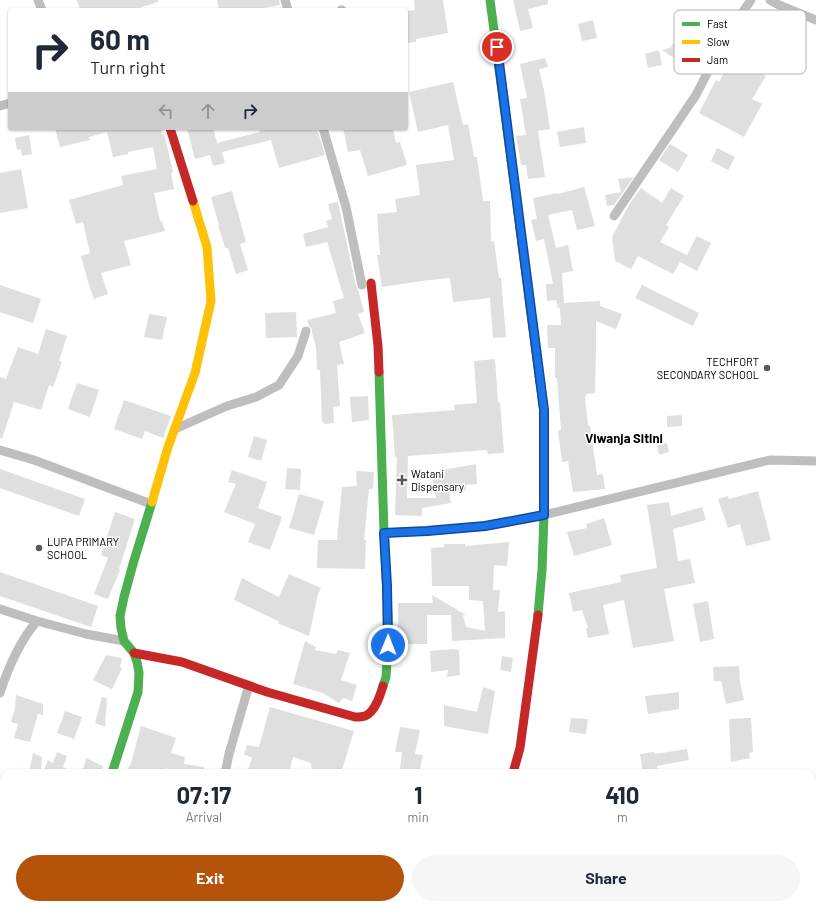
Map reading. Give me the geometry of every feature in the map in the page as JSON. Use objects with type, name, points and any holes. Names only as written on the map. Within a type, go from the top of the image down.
[{"type":"street","points":[[490,0],[544,410],[544,515],[539,608],[520,748],[515,769]]},
{"type":"street","points":[[744,10],[751,0]]},
{"type":"street","points":[[770,0],[791,10]]},
{"type":"street","points":[[806,16],[816,20]]},
{"type":"street","points":[[614,216],[696,95],[707,74]]},
{"type":"street","points":[[113,769],[138,692],[139,673],[134,653],[124,641],[120,616],[133,564],[168,447],[195,373],[211,301],[207,247],[171,130]]},
{"type":"street","points":[[134,653],[182,662],[267,692],[355,717],[365,716],[374,708],[379,698],[386,677],[388,645],[378,346],[366,284],[324,130]]},
{"type":"street","points":[[175,428],[227,406],[256,397],[279,386],[298,356],[306,331]]},
{"type":"street","points":[[0,450],[34,460],[151,504]]},
{"type":"street","points":[[384,533],[485,526],[544,515],[770,460],[816,461]]},
{"type":"street","points":[[0,609],[86,634],[124,641]]},
{"type":"street","points":[[0,693],[20,646],[37,621]]},
{"type":"street","points":[[226,769],[249,685]]},
{"type":"building","points":[[77,0],[158,0],[158,2],[139,8],[79,8]]},
{"type":"building","points":[[217,0],[279,0],[280,5],[264,8],[219,8]]},
{"type":"building","points":[[414,0],[443,0],[448,33],[416,39],[416,42],[408,43],[408,11],[415,10]]},
{"type":"building","points":[[513,0],[548,0],[548,4],[528,9],[533,28],[520,31]]},
{"type":"building","points":[[593,20],[597,38],[582,41],[578,24]]},
{"type":"building","points":[[674,45],[674,58],[662,50],[670,48]]},
{"type":"building","points":[[659,50],[662,65],[648,68],[645,54]]},
{"type":"building","points":[[545,58],[548,67],[539,69],[550,129],[538,131],[545,177],[528,179],[526,165],[521,165],[516,136],[526,135],[520,99],[527,98],[520,64]]},
{"type":"building","points":[[723,74],[763,74],[766,76],[752,99],[762,104],[744,137],[699,113],[716,80],[719,82]]},
{"type":"building","points":[[453,82],[463,125],[468,124],[474,157],[477,157],[483,201],[490,201],[491,242],[494,241],[499,278],[501,278],[506,337],[493,338],[490,298],[453,302],[450,278],[382,287],[377,255],[380,255],[377,214],[397,212],[395,199],[420,195],[416,165],[454,160],[448,125],[418,132],[409,92]]},
{"type":"building","points":[[584,127],[586,143],[560,147],[557,132]]},
{"type":"building","points":[[56,130],[161,130],[162,135],[164,134],[173,172],[171,173],[174,189],[154,193],[160,221],[162,221],[165,231],[124,241],[131,265],[101,273],[108,294],[94,299],[81,256],[90,253],[83,222],[76,224],[69,200],[123,185],[121,176],[157,169],[153,147],[128,152],[128,154],[113,157],[107,132],[89,137],[90,140],[60,147]]},
{"type":"building","points":[[188,130],[214,130],[217,143],[260,132],[260,130],[318,130],[325,155],[279,168],[271,140],[222,152],[225,163],[213,166],[210,155],[195,159]]},
{"type":"building","points":[[343,130],[393,130],[396,143],[400,142],[407,165],[368,176],[360,150],[348,152]]},
{"type":"building","points":[[29,135],[32,154],[22,156],[21,149],[17,150],[15,138]]},
{"type":"building","points":[[670,144],[688,155],[678,172],[659,160]]},
{"type":"building","points":[[717,148],[735,157],[728,170],[711,161]]},
{"type":"building","points":[[21,169],[28,208],[0,213],[0,173]]},
{"type":"building","points":[[634,177],[614,205],[607,206],[605,195],[621,192],[618,179]]},
{"type":"building","points":[[584,187],[595,226],[577,230],[572,210],[548,215],[556,248],[568,245],[573,271],[562,273],[564,303],[600,301],[600,306],[622,314],[616,329],[596,321],[595,393],[586,394],[585,397],[588,426],[590,426],[597,475],[603,474],[605,489],[573,492],[568,461],[562,462],[558,431],[561,430],[557,378],[555,378],[555,348],[548,348],[547,325],[561,325],[560,308],[558,308],[556,300],[547,301],[546,284],[553,284],[544,239],[536,241],[531,220],[537,219],[533,198],[558,194]]},
{"type":"building","points":[[641,188],[662,203],[671,188],[684,196],[666,225],[669,227],[660,242],[687,255],[697,236],[711,243],[697,271],[680,262],[673,274],[638,256],[631,269],[615,261],[612,237],[630,203]]},
{"type":"building","points":[[232,191],[246,242],[240,244],[248,270],[236,274],[228,248],[225,248],[211,197]]},
{"type":"building","points":[[338,202],[356,286],[364,312],[358,314],[365,333],[339,342],[344,364],[337,365],[340,406],[333,407],[334,423],[324,424],[324,422],[322,422],[320,370],[317,370],[316,347],[312,329],[307,320],[336,313],[333,301],[344,298],[327,242],[306,247],[303,234],[328,227],[326,221],[332,219],[328,204]]},
{"type":"building","points":[[0,285],[41,299],[33,323],[0,312]]},
{"type":"building","points":[[642,285],[699,313],[693,326],[635,298]]},
{"type":"building","points":[[296,312],[297,337],[266,338],[265,313]]},
{"type":"building","points":[[149,314],[167,317],[162,340],[144,337]]},
{"type":"building","points":[[46,329],[67,336],[59,361],[62,362],[53,387],[49,385],[41,410],[14,402],[2,439],[0,438],[0,377],[6,379],[18,347],[38,354]]},
{"type":"building","points":[[495,359],[504,453],[488,454],[487,450],[408,456],[407,498],[436,498],[431,472],[476,464],[477,484],[466,485],[466,490],[449,493],[451,503],[422,508],[422,516],[395,515],[397,457],[395,457],[392,415],[455,410],[454,405],[477,403],[474,361]]},
{"type":"building","points":[[77,383],[99,390],[90,417],[68,409]]},
{"type":"building","points":[[368,396],[369,420],[352,422],[350,397]]},
{"type":"building","points":[[124,400],[171,416],[163,438],[145,431],[142,439],[114,429]]},
{"type":"building","points":[[682,415],[682,426],[667,427],[667,416]]},
{"type":"building","points":[[254,436],[267,440],[261,461],[248,457]]},
{"type":"building","points":[[667,443],[669,452],[659,455],[657,446]]},
{"type":"building","points":[[287,468],[301,469],[300,490],[285,489]]},
{"type":"building","points":[[0,469],[85,499],[79,516],[0,488]]},
{"type":"building","points":[[232,470],[267,482],[258,508],[282,517],[270,550],[248,542],[255,524],[224,512],[236,484],[228,482]]},
{"type":"building","points":[[356,471],[374,472],[373,489],[369,489],[364,540],[366,540],[365,569],[317,568],[318,540],[337,540],[342,487],[357,486]]},
{"type":"building","points":[[758,491],[771,540],[746,546],[740,524],[728,528],[718,499],[728,496],[729,499]]},
{"type":"building","points":[[299,494],[324,501],[314,535],[289,528]]},
{"type":"building","points":[[669,502],[671,516],[702,507],[706,520],[673,529],[678,561],[690,559],[695,583],[664,589],[674,641],[633,648],[624,600],[603,605],[609,634],[588,638],[586,628],[588,628],[582,610],[573,612],[569,593],[621,582],[620,575],[657,568],[647,505]]},
{"type":"building","points":[[115,512],[135,519],[119,569],[120,570],[108,599],[94,594],[108,558],[101,555]]},
{"type":"building","points":[[604,518],[612,545],[574,556],[567,532],[587,528],[586,524]]},
{"type":"building","points":[[509,542],[507,566],[494,565],[493,590],[500,590],[498,612],[505,611],[505,638],[452,641],[451,615],[427,615],[427,644],[398,644],[398,603],[433,603],[432,595],[466,615],[463,615],[466,627],[485,631],[483,601],[469,600],[469,586],[432,586],[431,548],[444,547],[444,544],[465,544],[465,546]]},
{"type":"building","points":[[0,572],[98,606],[91,627],[0,596]]},
{"type":"building","points":[[289,574],[321,588],[318,594],[309,636],[277,623],[280,622],[234,600],[242,578],[279,597]]},
{"type":"building","points":[[708,601],[714,639],[700,642],[693,604]]},
{"type":"building","points":[[305,641],[316,647],[315,650],[336,654],[338,650],[350,653],[341,680],[357,685],[352,701],[343,698],[339,703],[323,693],[293,684]]},
{"type":"building","points":[[453,649],[459,650],[460,675],[447,677],[448,670],[431,672],[430,651]]},
{"type":"building","points":[[106,655],[122,658],[120,667],[122,668],[112,689],[93,680]]},
{"type":"building","points":[[502,656],[513,658],[511,672],[500,670]]},
{"type":"building","points":[[739,666],[740,682],[744,700],[726,704],[721,681],[714,681],[713,667]]},
{"type":"building","points":[[483,687],[495,691],[488,734],[444,726],[444,705],[477,712]]},
{"type":"building","points":[[679,692],[679,709],[648,714],[645,696]]},
{"type":"building","points":[[16,695],[43,704],[43,715],[38,714],[30,742],[14,738],[18,724],[11,722],[15,708]]},
{"type":"building","points":[[102,697],[107,698],[105,727],[95,723]]},
{"type":"building","points":[[270,707],[354,731],[342,769],[312,769],[311,763],[293,757],[290,769],[248,769],[252,758],[244,754],[247,745],[259,747]]},
{"type":"building","points":[[65,711],[82,717],[74,739],[57,733]]},
{"type":"building","points":[[571,718],[588,719],[586,734],[569,732]]},
{"type":"building","points":[[751,718],[753,752],[749,753],[750,758],[731,762],[729,719]]},
{"type":"building","points":[[141,726],[176,738],[171,753],[185,757],[184,764],[204,767],[204,769],[128,769]]},
{"type":"building","points":[[400,727],[420,730],[415,754],[423,755],[420,769],[400,769],[402,752],[395,752]]},
{"type":"building","points":[[687,749],[689,760],[657,766],[657,769],[642,769],[640,754],[654,752],[655,754]]},
{"type":"building","points":[[57,752],[67,756],[63,767],[67,769],[45,769],[48,760],[53,763]]},
{"type":"building","points":[[33,753],[42,757],[41,769],[30,769]]},
{"type":"building","points":[[86,758],[103,766],[102,769],[83,769]]},
{"type":"traffic: fast","points":[[490,0],[520,228]]},
{"type":"traffic: fast","points":[[379,372],[388,616],[386,677],[383,686]]},
{"type":"traffic: fast","points":[[538,615],[542,570],[544,515],[544,410],[540,382]]},
{"type":"traffic: fast","points":[[113,769],[138,692],[139,673],[134,653],[124,641],[120,616],[133,564],[152,502]]},
{"type":"traffic: slow","points":[[152,502],[168,447],[195,373],[211,301],[207,247],[193,201]]},
{"type":"traffic: jam","points":[[171,130],[193,201]]},
{"type":"traffic: jam","points":[[520,228],[540,382]]},
{"type":"traffic: jam","points":[[371,283],[378,346],[379,372]]},
{"type":"traffic: jam","points":[[514,769],[520,748],[538,615]]},
{"type":"traffic: jam","points":[[134,653],[182,662],[267,692],[355,717],[365,716],[372,711],[377,703],[383,686]]},
{"type":"place","name":"TECHFORT SECONDARY SCHOOL","points":[[767,368]]},
{"type":"place","name":"Watani Dispensary","points":[[402,480]]},
{"type":"place","name":"LUPA PRIMARY SCHOOL","points":[[39,548]]},
{"type":"district","name":"Viwanja Sitini","points":[[624,438]]},
{"type":"route","points":[[388,645],[384,533],[485,526],[544,515],[544,410],[497,47]]}]
